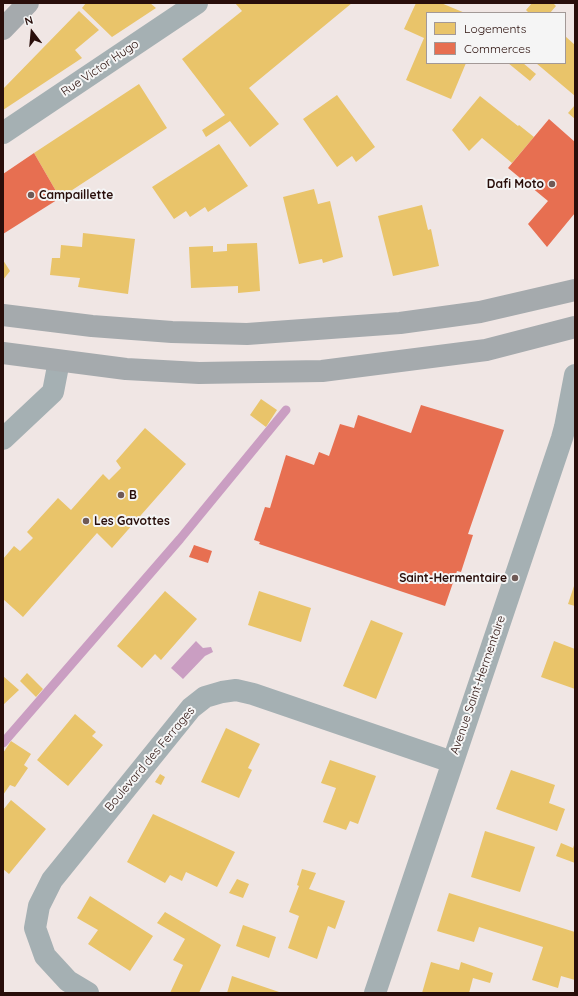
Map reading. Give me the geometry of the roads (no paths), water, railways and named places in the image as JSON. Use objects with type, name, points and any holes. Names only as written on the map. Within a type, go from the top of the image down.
[{"type":"main road","points":[[3,29],[28,3]]},
{"type":"main road","points":[[3,315],[92,326],[172,332],[247,334],[400,323],[480,312],[575,290]]},
{"type":"main road","points":[[3,353],[126,369],[199,373],[322,371],[486,350],[575,327]]},
{"type":"street","name":"Rue Victor Hugo","points":[[3,133],[197,3]]},
{"type":"street","points":[[3,439],[53,392],[59,361]]},
{"type":"street","name":"Avenue Saint-Hermentaire","points":[[375,993],[566,427],[575,375]]},
{"type":"street","name":"Boulevard des Ferrages","points":[[88,993],[68,981],[45,956],[35,928],[39,906],[52,880],[191,708],[205,697],[236,690],[247,692],[452,762]]},
{"type":"waterway","points":[[3,743],[180,539],[286,410]]},
{"type":"place","name":"Dafi Moto","points":[[552,184]]},
{"type":"place","name":"Campaillette","points":[[31,195]]},
{"type":"place","name":"B","points":[[121,495]]},
{"type":"place","name":"Les Gavottes","points":[[86,521]]},
{"type":"place","name":"Saint-Hermentaire","points":[[515,578]]}]
